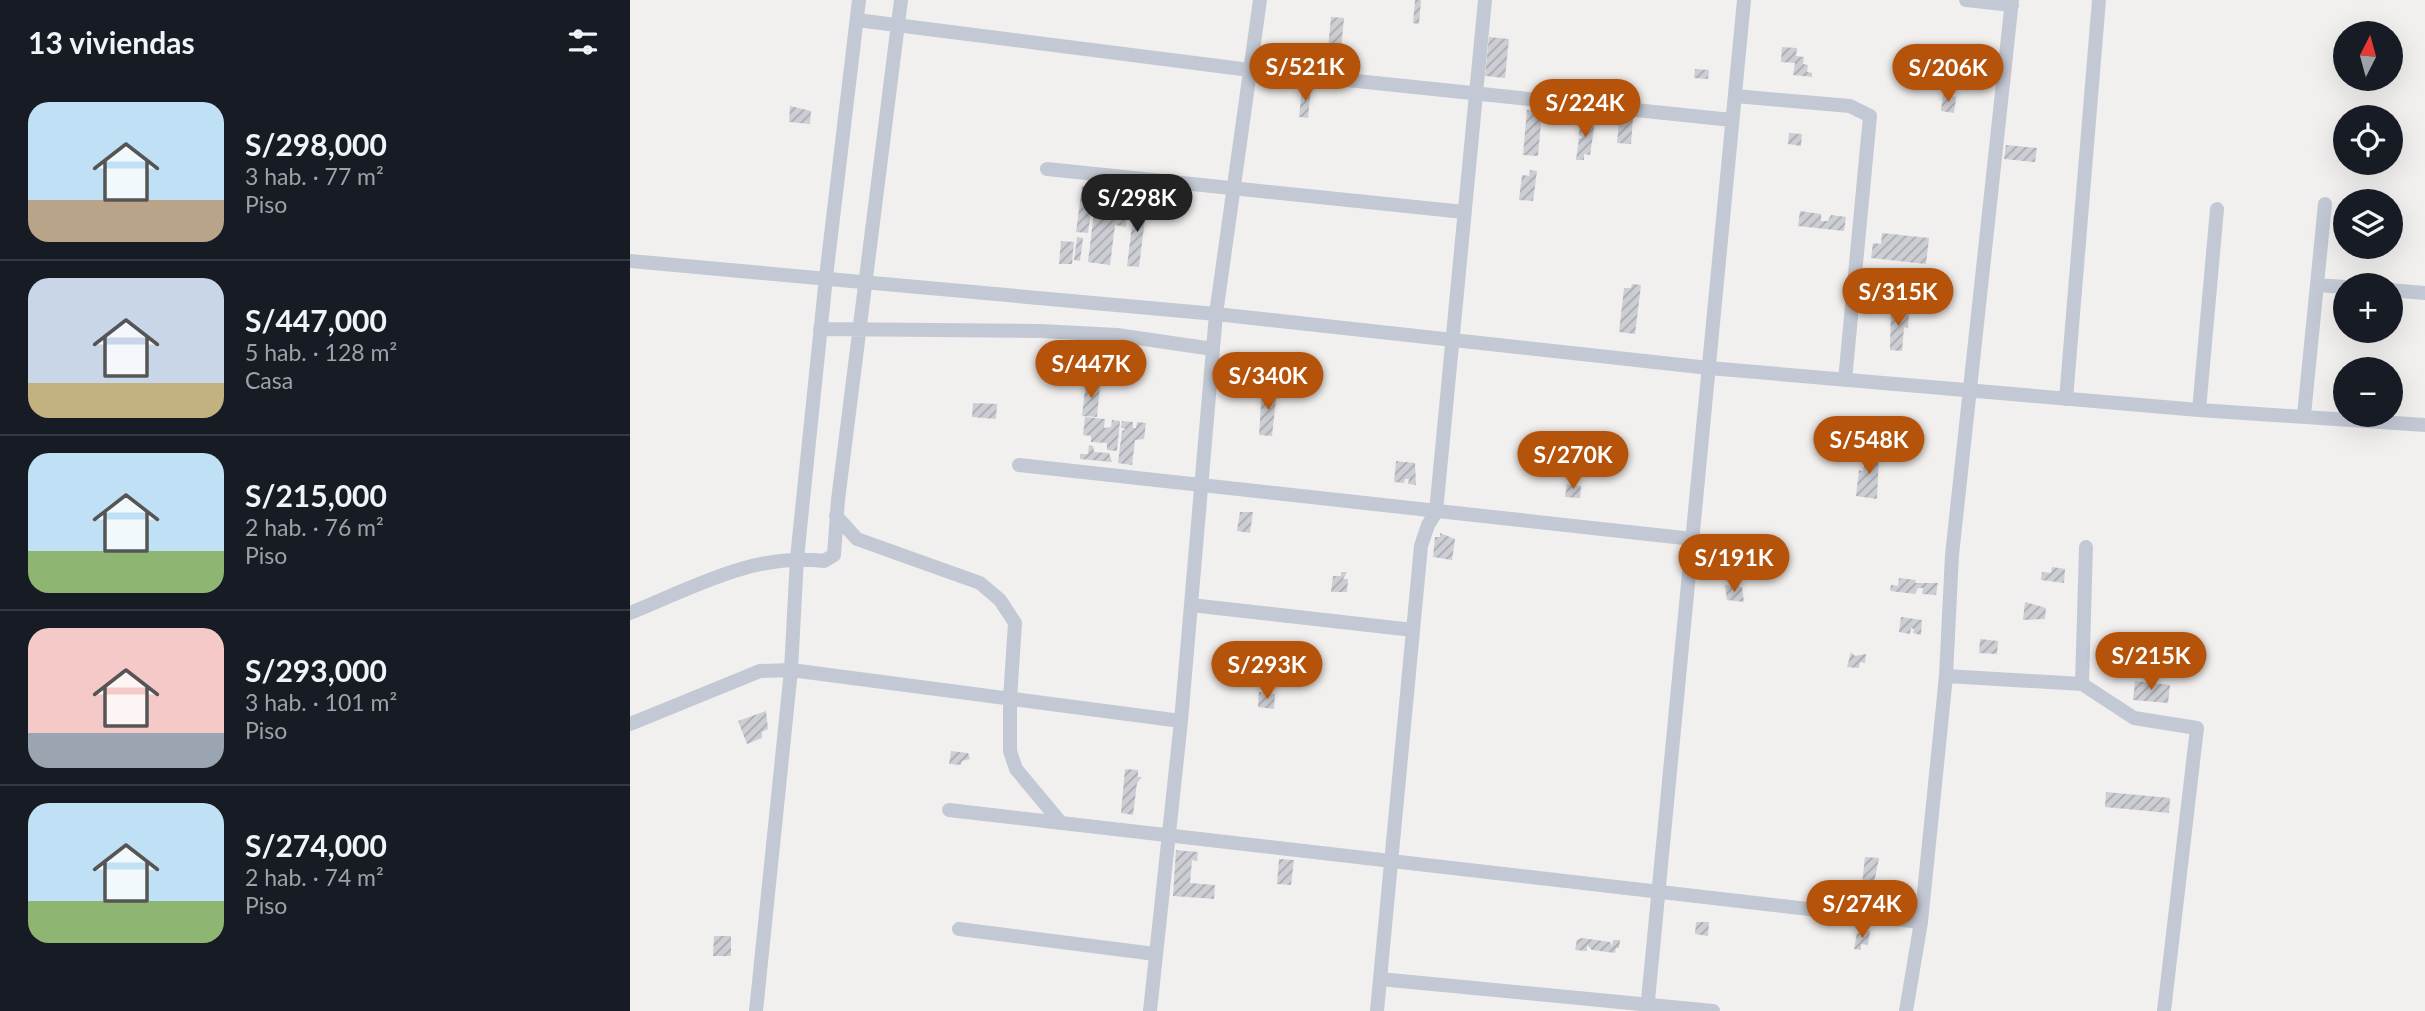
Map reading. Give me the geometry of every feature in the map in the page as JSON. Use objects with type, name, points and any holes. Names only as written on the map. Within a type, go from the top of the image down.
[{"type":"street","points":[[756,1011],[791,670],[797,558],[820,329],[859,0]]},
{"type":"street","points":[[630,613],[748,566],[797,558],[824,561],[834,555],[836,516],[901,0]]},
{"type":"street","points":[[1150,1011],[1181,721],[1216,314],[1260,0]]},
{"type":"street","points":[[1377,1011],[1421,546],[1436,512],[1485,0]]},
{"type":"street","points":[[1647,1008],[1744,0]]},
{"type":"street","points":[[1906,1011],[1921,922],[1946,677],[1952,555],[1972,391],[2012,2],[1966,0]]},
{"type":"street","points":[[2066,399],[2099,0]]},
{"type":"street","points":[[857,20],[1250,71],[1732,120]]},
{"type":"street","points":[[1735,96],[1850,106],[1870,116],[1844,380]]},
{"type":"street","points":[[1047,169],[1464,212]]},
{"type":"street","points":[[2304,415],[2325,204]]},
{"type":"street","points":[[2199,410],[2217,209]]},
{"type":"street","points":[[630,261],[1216,314],[1709,368],[2199,410],[2425,425]]},
{"type":"street","points":[[2317,285],[2333,286]]},
{"type":"street","points":[[2403,291],[2425,293]]},
{"type":"street","points":[[820,329],[1054,331],[1116,335],[1213,349]]},
{"type":"street","points":[[1019,465],[1693,539]]},
{"type":"street","points":[[836,516],[857,539],[981,583],[1000,600],[1015,623],[1010,751],[1016,769],[1061,823]]},
{"type":"street","points":[[2082,684],[2087,547]]},
{"type":"street","points":[[1191,606],[1413,630]]},
{"type":"street","points":[[630,724],[760,671],[791,670],[1181,721]]},
{"type":"street","points":[[1946,677],[2082,684],[2134,718],[2197,728],[2164,1011]]},
{"type":"street","points":[[948,810],[1390,863],[1921,922]]},
{"type":"street","points":[[960,929],[1155,954]]},
{"type":"street","points":[[1380,979],[1647,1008],[1713,1011]]},
{"type":"building","points":[[1415,0],[1421,0],[1419,24],[1413,23]]},
{"type":"building","points":[[1331,17],[1344,18],[1341,50],[1328,49]]},
{"type":"building","points":[[1489,37],[1509,39],[1505,78],[1485,76]]},
{"type":"building","points":[[1782,47],[1797,48],[1796,56],[1804,57],[1803,64],[1808,65],[1807,72],[1812,73],[1812,77],[1793,75],[1795,63],[1781,62]]},
{"type":"building","points":[[1695,69],[1709,70],[1708,79],[1694,78]]},
{"type":"building","points":[[1302,88],[1311,88],[1308,118],[1299,117]]},
{"type":"building","points":[[1943,95],[1956,97],[1954,113],[1941,111]]},
{"type":"building","points":[[790,106],[811,111],[810,124],[789,122]]},
{"type":"building","points":[[1527,110],[1542,111],[1538,156],[1523,155]]},
{"type":"building","points":[[1616,117],[1633,118],[1631,144],[1617,143],[1619,121],[1615,121]]},
{"type":"building","points":[[1584,119],[1595,121],[1590,155],[1584,154],[1584,160],[1576,160],[1579,138],[1583,138],[1579,135],[1580,124],[1583,124]]},
{"type":"building","points":[[1789,133],[1802,134],[1801,146],[1788,144]]},
{"type":"building","points":[[2006,145],[2037,148],[2035,162],[2004,159]]},
{"type":"building","points":[[1530,170],[1537,171],[1533,201],[1519,200],[1522,175],[1529,176]]},
{"type":"building","points":[[1082,186],[1094,187],[1088,233],[1076,232]]},
{"type":"building","points":[[1097,187],[1118,190],[1117,198],[1128,204],[1126,227],[1115,225],[1110,265],[1088,262]]},
{"type":"building","points":[[1135,201],[1147,202],[1139,267],[1127,266]]},
{"type":"building","points":[[1800,211],[1821,214],[1821,221],[1828,221],[1831,215],[1846,217],[1844,231],[1798,226]]},
{"type":"building","points":[[1882,233],[1929,238],[1926,264],[1871,258],[1873,243],[1881,244]]},
{"type":"building","points":[[1077,237],[1083,238],[1080,261],[1074,260]]},
{"type":"building","points":[[1061,241],[1074,242],[1072,264],[1059,264]]},
{"type":"building","points":[[1632,284],[1641,285],[1635,334],[1619,332],[1624,288],[1631,288]]},
{"type":"building","points":[[1873,284],[1926,288],[1926,294],[1922,294],[1918,304],[1872,300]]},
{"type":"building","points":[[1891,309],[1909,311],[1908,328],[1904,327],[1902,351],[1890,350]]},
{"type":"building","points":[[1086,382],[1100,384],[1097,417],[1082,416]]},
{"type":"building","points":[[1262,389],[1277,390],[1272,436],[1259,435]]},
{"type":"building","points":[[973,403],[997,404],[996,419],[972,417]]},
{"type":"building","points":[[1085,417],[1105,419],[1104,428],[1111,427],[1112,420],[1120,421],[1117,451],[1107,450],[1107,443],[1091,442],[1091,436],[1083,435]]},
{"type":"building","points":[[1122,421],[1133,422],[1133,428],[1136,428],[1137,422],[1146,423],[1144,439],[1135,440],[1132,465],[1118,463],[1122,431],[1126,429],[1121,428]]},
{"type":"building","points":[[1584,434],[1598,436],[1596,450],[1583,449]]},
{"type":"building","points":[[1089,445],[1093,446],[1094,452],[1109,453],[1112,462],[1080,459],[1080,454],[1088,454]]},
{"type":"building","points":[[1861,451],[1879,453],[1877,499],[1856,496],[1859,470],[1863,471],[1865,461],[1860,460]]},
{"type":"building","points":[[1396,461],[1415,463],[1416,485],[1408,484],[1409,479],[1405,479],[1404,483],[1394,482]]},
{"type":"building","points":[[1567,484],[1581,486],[1580,498],[1565,497]]},
{"type":"building","points":[[1240,512],[1253,512],[1250,533],[1237,531]]},
{"type":"building","points":[[1440,533],[1455,539],[1452,560],[1433,557],[1435,537],[1440,537]]},
{"type":"building","points":[[2052,567],[2065,569],[2064,583],[2041,580],[2042,572],[2051,573]]},
{"type":"building","points":[[1341,572],[1347,572],[1343,579],[1348,579],[1347,592],[1331,592],[1333,576],[1341,576]]},
{"type":"building","points":[[1899,578],[1916,580],[1915,583],[1938,583],[1936,595],[1922,594],[1923,588],[1918,588],[1915,594],[1890,591],[1891,585],[1898,586]]},
{"type":"building","points":[[1725,585],[1742,587],[1744,602],[1727,600]]},
{"type":"building","points":[[2025,602],[2046,608],[2045,619],[2023,620]]},
{"type":"building","points":[[1901,617],[1922,620],[1921,635],[1913,633],[1914,629],[1911,628],[1910,634],[1899,632]]},
{"type":"building","points":[[1980,639],[1998,641],[1997,654],[1979,653]]},
{"type":"building","points":[[1851,652],[1855,656],[1866,654],[1865,663],[1860,662],[1859,668],[1847,667]]},
{"type":"building","points":[[2135,681],[2170,685],[2168,703],[2133,700]]},
{"type":"building","points":[[1259,692],[1275,694],[1274,709],[1258,707]]},
{"type":"building","points":[[766,711],[768,729],[762,732],[762,738],[747,744],[738,721]]},
{"type":"building","points":[[951,751],[968,753],[970,759],[962,761],[961,765],[949,764]]},
{"type":"building","points":[[1125,769],[1138,770],[1138,777],[1142,777],[1137,783],[1133,815],[1121,813]]},
{"type":"building","points":[[2106,792],[2170,798],[2169,813],[2105,807]]},
{"type":"building","points":[[1176,850],[1198,852],[1197,861],[1192,860],[1190,883],[1215,885],[1214,899],[1173,896]]},
{"type":"building","points":[[1865,857],[1879,858],[1870,903],[1860,902]]},
{"type":"building","points":[[1279,859],[1294,860],[1291,885],[1277,884]]},
{"type":"building","points":[[1696,922],[1709,922],[1708,936],[1695,934]]},
{"type":"building","points":[[1863,930],[1870,931],[1868,945],[1861,944],[1861,950],[1854,949],[1857,933],[1863,934]]},
{"type":"building","points":[[714,936],[731,936],[731,956],[713,956]]},
{"type":"building","points":[[1582,938],[1610,942],[1612,946],[1613,940],[1620,940],[1619,948],[1616,948],[1615,953],[1592,950],[1587,945],[1587,951],[1575,950],[1577,940]]}]
